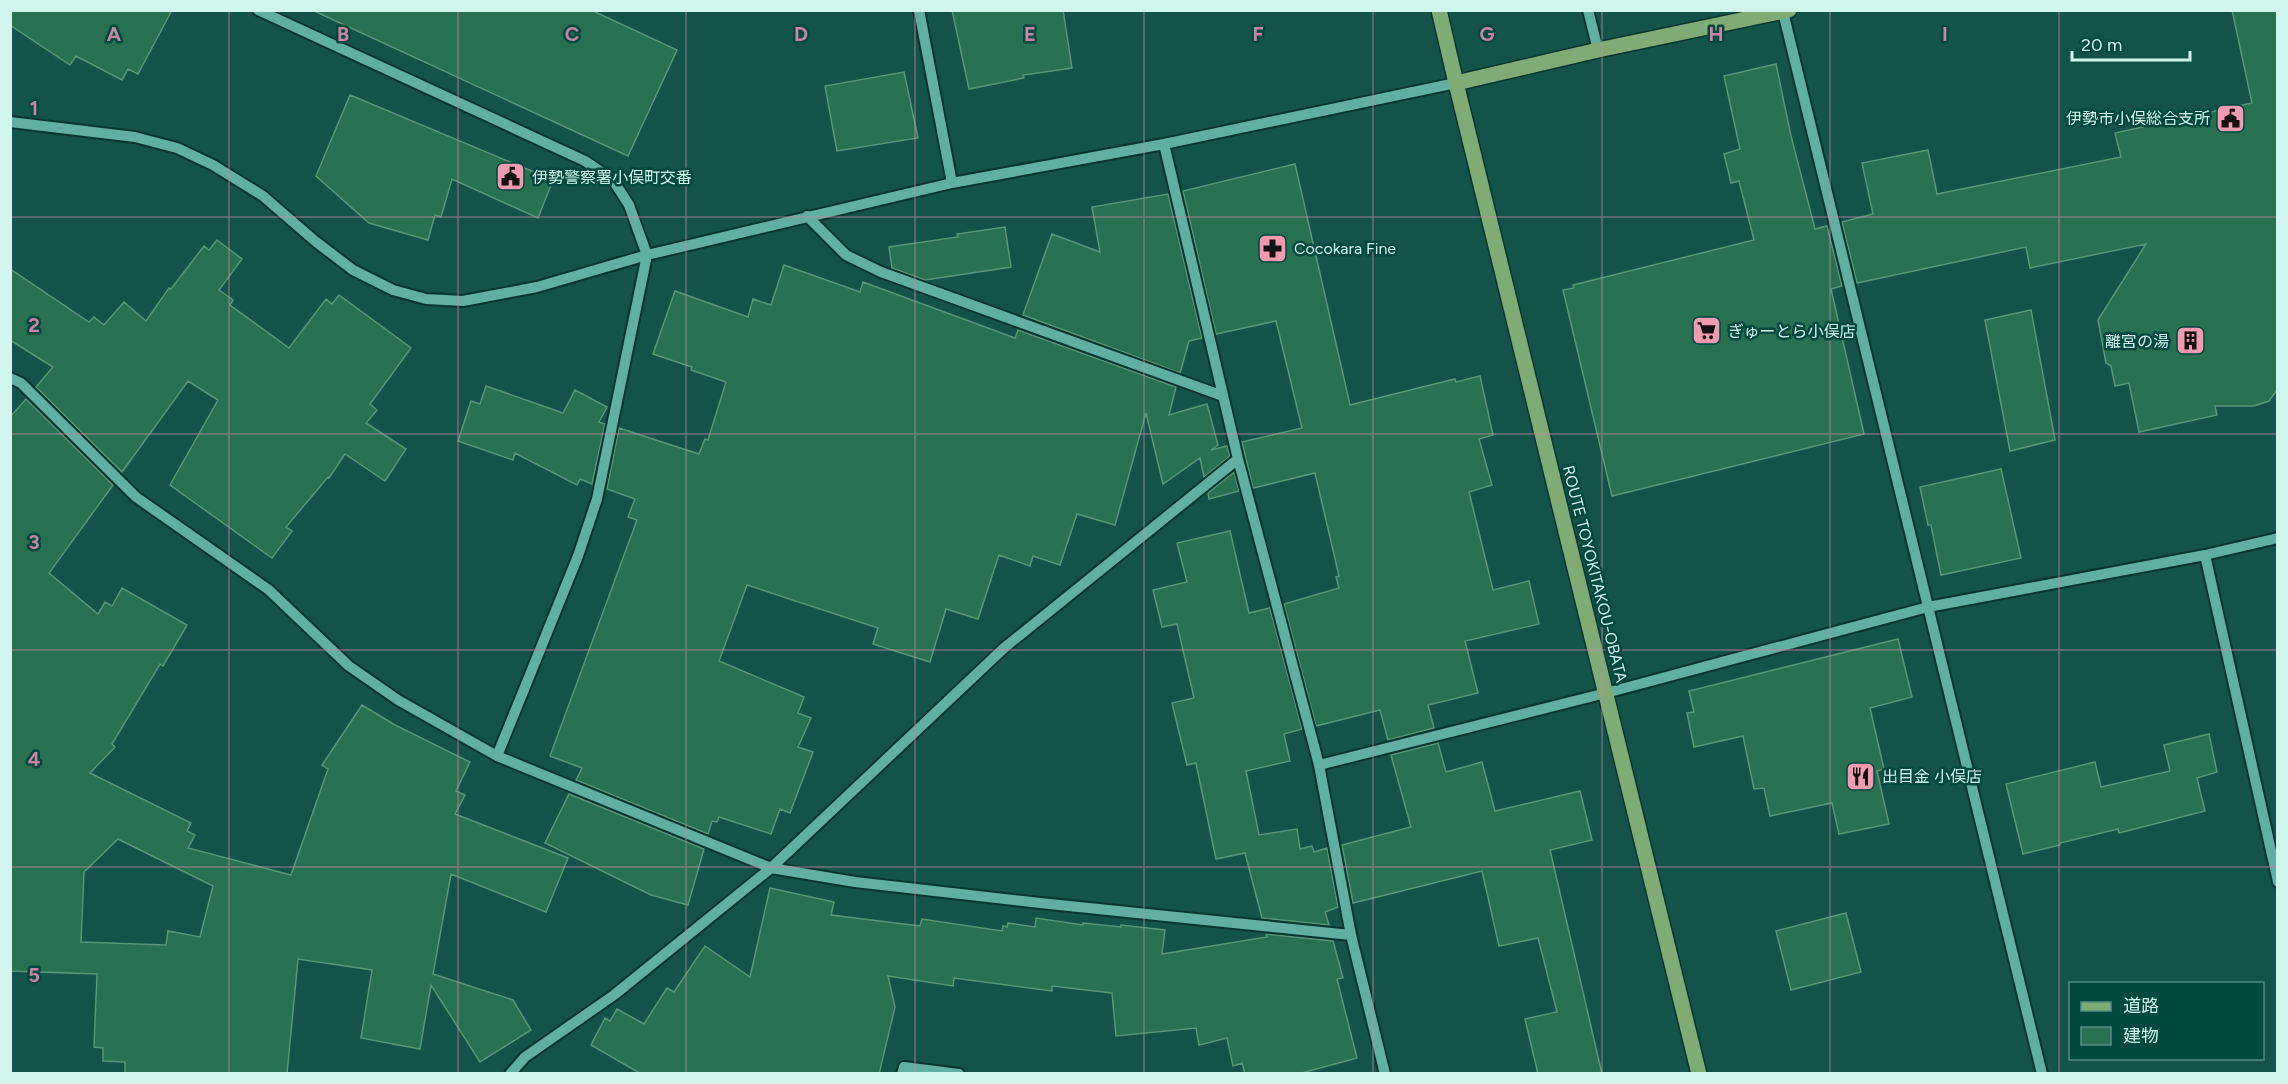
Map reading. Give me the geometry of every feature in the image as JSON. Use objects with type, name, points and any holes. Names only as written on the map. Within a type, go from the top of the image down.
[{"type":"main road","name":"ROUTE TOYOKITAKOU-OBATA","points":[[1439,10],[1699,1074]]},
{"type":"main road","points":[[1456,83],[1598,50],[1786,11]]},
{"type":"street","points":[[258,10],[585,161],[614,180],[629,205],[647,255],[597,499],[578,556],[497,756]]},
{"type":"street","points":[[919,10],[952,183]]},
{"type":"street","points":[[1588,10],[1598,50]]},
{"type":"street","points":[[1786,11],[2042,1074]]},
{"type":"street","points":[[10,122],[135,137],[177,148],[213,165],[263,196],[353,270],[393,290],[426,299],[463,301],[537,287],[647,255],[952,183],[1164,144],[1456,83]]},
{"type":"street","points":[[1164,144],[1238,459],[1319,765],[1351,935],[1385,1074]]},
{"type":"street","points":[[807,216],[846,255],[881,272],[1223,396]]},
{"type":"street","points":[[10,378],[21,383],[136,497],[268,590],[349,666],[398,700],[497,756],[771,868],[855,882],[1351,935]]},
{"type":"street","points":[[510,1074],[525,1058],[614,995],[771,868],[1004,648],[1238,459]]},
{"type":"street","points":[[1319,765],[1606,693],[1928,607],[2205,555],[2277,538]]},
{"type":"street","points":[[2205,555],[2277,882]]},
{"type":"street","points":[[902,1074],[904,1067],[959,1074]]},
{"type":"building","points":[[10,10],[172,10],[138,74],[128,69],[122,80],[76,56],[70,65],[10,25]]},
{"type":"building","points":[[312,10],[591,10],[677,50],[628,156]]},
{"type":"building","points":[[952,10],[1063,10],[1072,68],[1023,75],[1024,78],[969,89]]},
{"type":"building","points":[[2232,10],[2277,10],[2277,390],[2269,401],[2254,406],[2215,406],[2217,415],[2139,432],[2129,383],[2115,386],[2111,366],[2106,363],[2098,320],[2146,244],[2030,268],[2026,247],[1857,283],[1842,222],[1873,214],[1862,163],[1928,150],[1937,194],[2121,157],[2115,133],[2252,103]]},
{"type":"building","name":"ぎゅーとら小俣店","points":[[1776,64],[1791,136],[1815,229],[1827,226],[1842,286],[1831,289],[1864,434],[1612,496],[1563,290],[1574,288],[1573,285],[1754,240],[1739,181],[1731,183],[1724,154],[1740,149],[1724,76]]},
{"type":"building","points":[[904,72],[918,138],[837,151],[825,86]]},
{"type":"building","points":[[350,95],[553,180],[538,218],[452,179],[441,217],[435,215],[428,240],[369,223],[316,176]]},
{"type":"building","points":[[1295,164],[1350,405],[1455,379],[1456,382],[1480,376],[1493,435],[1479,439],[1492,485],[1469,492],[1493,590],[1529,581],[1539,624],[1465,641],[1478,693],[1428,705],[1434,728],[1388,740],[1380,710],[1316,726],[1284,604],[1339,588],[1336,577],[1339,576],[1315,473],[1253,488],[1242,442],[1302,428],[1276,321],[1216,334],[1183,191]]},
{"type":"building","points":[[1168,194],[1202,338],[1189,341],[1180,373],[1023,315],[1052,234],[1100,252],[1092,207]]},
{"type":"building","points":[[1005,227],[1011,267],[925,280],[892,268],[889,247],[958,237],[957,234]]},
{"type":"building","points":[[217,240],[242,259],[219,290],[233,300],[230,305],[289,348],[326,299],[332,304],[339,295],[411,348],[370,404],[377,410],[366,423],[406,449],[385,481],[345,454],[329,478],[286,527],[292,531],[272,558],[170,485],[218,400],[188,381],[122,472],[36,387],[53,367],[10,340],[10,269],[89,322],[94,317],[104,325],[124,302],[146,321],[169,288],[171,289],[204,246],[209,250]]},
{"type":"building","points":[[784,265],[860,292],[863,282],[1015,338],[1018,330],[1176,387],[1169,415],[1207,404],[1218,445],[1211,450],[1227,446],[1230,456],[1204,477],[1200,458],[1163,484],[1146,413],[1115,525],[1077,514],[1060,565],[1033,556],[1030,566],[999,555],[978,619],[946,609],[930,662],[873,644],[878,628],[747,585],[719,661],[804,697],[798,713],[811,718],[798,747],[813,752],[790,813],[780,809],[771,834],[719,817],[717,822],[712,821],[708,834],[576,780],[582,768],[550,756],[637,520],[628,517],[635,499],[607,489],[619,428],[699,454],[705,439],[708,440],[726,382],[691,370],[692,367],[653,354],[675,291],[748,317],[753,299],[771,305]]},
{"type":"building","points":[[2031,310],[2055,440],[2010,451],[1985,320]]},
{"type":"building","points":[[486,386],[563,413],[575,390],[607,407],[599,422],[605,424],[592,484],[580,479],[577,485],[515,453],[513,460],[458,441],[471,401],[480,404]]},
{"type":"building","points":[[26,399],[113,485],[49,573],[98,614],[105,602],[112,606],[122,588],[187,625],[163,666],[160,664],[112,744],[115,747],[90,773],[191,823],[187,831],[195,835],[188,848],[291,875],[328,769],[322,765],[362,705],[395,725],[470,762],[456,791],[465,795],[455,814],[568,858],[546,912],[451,874],[433,974],[513,1000],[531,1030],[480,1062],[431,985],[420,1049],[361,1038],[372,970],[298,959],[287,1074],[125,1074],[125,1062],[103,1061],[103,1048],[94,1047],[97,974],[10,971],[10,417]],"holes":[[[118,839],[213,886],[200,937],[168,931],[166,945],[81,942],[84,872]]]},
{"type":"building","points":[[2001,469],[2021,558],[1941,575],[1931,525],[1928,525],[1920,487]]},
{"type":"building","points":[[1234,472],[1239,491],[1209,499],[1208,493]]},
{"type":"building","points":[[1230,531],[1249,613],[1270,608],[1302,729],[1284,734],[1290,761],[1246,771],[1259,835],[1297,829],[1300,849],[1312,846],[1314,852],[1327,848],[1338,907],[1325,912],[1329,925],[1262,918],[1245,853],[1216,859],[1196,763],[1187,765],[1172,703],[1194,698],[1177,624],[1162,627],[1153,590],[1187,582],[1177,543]]},
{"type":"building","points":[[1898,639],[1912,697],[1870,708],[1884,769],[1877,771],[1889,824],[1839,834],[1832,803],[1770,816],[1764,788],[1754,789],[1743,736],[1694,747],[1687,713],[1694,712],[1689,691]]},
{"type":"building","points":[[2209,734],[2217,772],[2197,778],[2205,811],[2119,833],[2118,829],[2023,854],[2006,784],[2095,762],[2101,787],[2170,771],[2164,745]]},
{"type":"building","points":[[1438,743],[1446,772],[1482,762],[1495,811],[1580,791],[1592,840],[1550,850],[1602,1074],[1538,1074],[1525,1019],[1557,1012],[1538,938],[1499,946],[1482,871],[1353,903],[1342,845],[1411,827],[1391,755]]},
{"type":"building","points":[[569,794],[704,849],[688,905],[651,895],[545,843]]},
{"type":"building","points":[[770,888],[834,902],[831,915],[920,926],[922,919],[1002,931],[1003,926],[1007,927],[1008,923],[1035,927],[1036,918],[1083,925],[1083,923],[1121,927],[1121,925],[1165,930],[1162,954],[1267,937],[1266,934],[1333,941],[1343,978],[1337,979],[1357,1058],[1298,1074],[1245,1074],[1242,1063],[1233,1066],[1227,1038],[1199,1045],[1196,1028],[1116,1036],[1112,993],[1052,986],[1052,991],[954,978],[953,986],[888,976],[895,1007],[879,1074],[641,1074],[591,1045],[605,1018],[610,1021],[617,1009],[644,1024],[667,988],[674,992],[705,946],[750,977]]},
{"type":"building","points":[[1846,913],[1861,972],[1791,990],[1776,931]]},
{"type":"place","name":"伊勢市小俣総合支所","points":[[2231,118]]},
{"type":"place","name":"伊勢警察署小俣町交番","points":[[511,177]]},
{"type":"place","name":"Cocokara Fine","points":[[1273,248]]},
{"type":"place","name":"ぎゅーとら小俣店","points":[[1707,331]]},
{"type":"place","name":"離宮の湯","points":[[2190,341]]},
{"type":"place","name":"出目金 小俣店","points":[[1861,776]]}]
